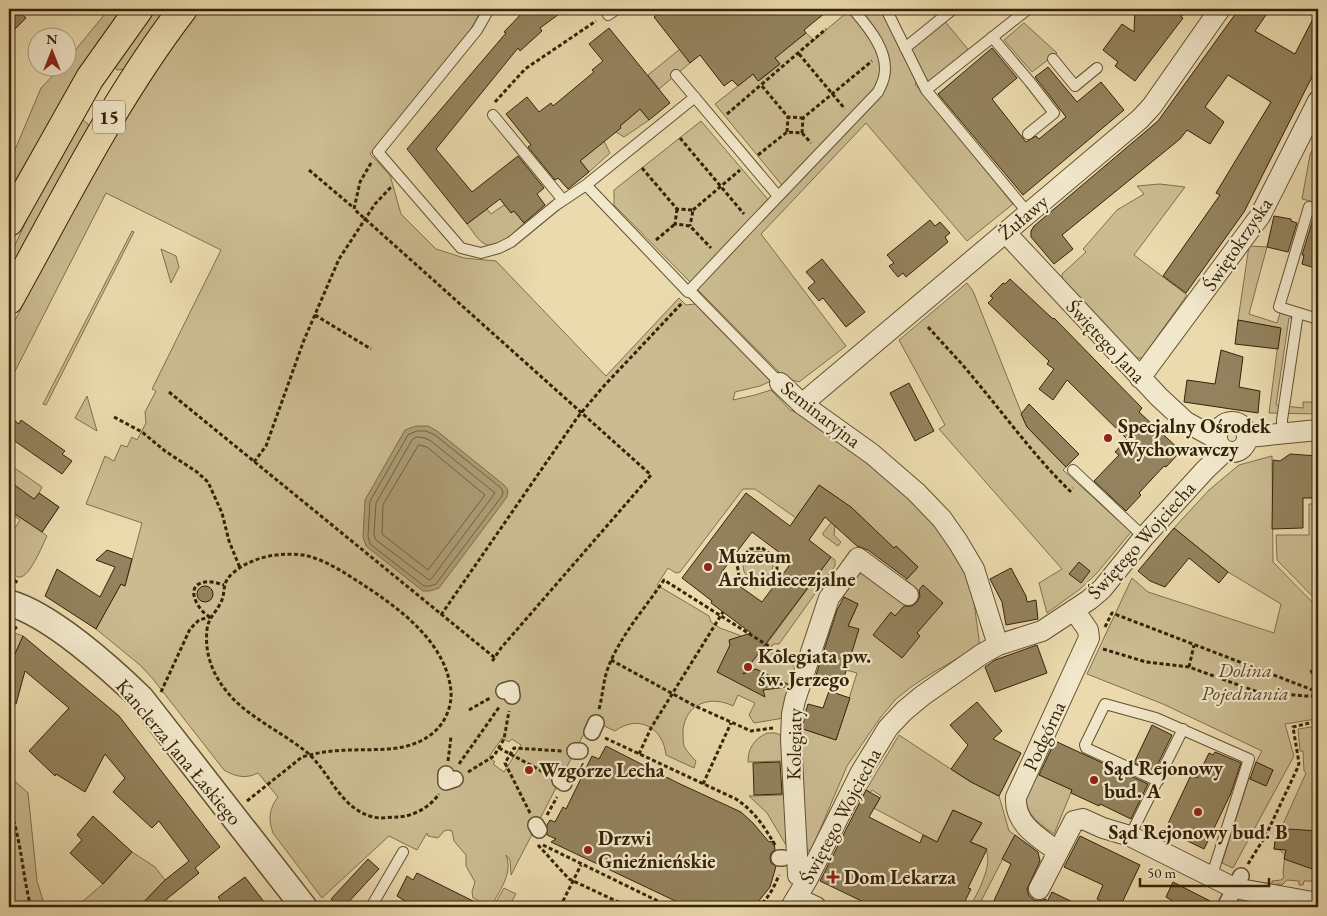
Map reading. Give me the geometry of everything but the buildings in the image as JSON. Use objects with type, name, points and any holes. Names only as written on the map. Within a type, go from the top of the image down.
[{"type":"main road","name":"15","points":[[9,222],[90,78],[139,9]]},
{"type":"main road","name":"15","points":[[9,300],[108,120],[149,55],[183,9]]},
{"type":"street","name":"Żuławy","points":[[802,404],[1140,120],[1152,106],[1220,9]]},
{"type":"street","name":"Świętokrzyska","points":[[1140,378],[1260,216],[1318,101]]},
{"type":"street","name":"Świętego Jana","points":[[1005,232],[1140,378],[1186,422],[1221,445]]},
{"type":"street","name":"Seminaryjna","points":[[780,383],[802,404],[872,454],[916,492],[942,519],[974,569],[998,645]]},
{"type":"street","points":[[1221,445],[1235,453],[1246,445],[1248,437],[1318,430]]},
{"type":"street","name":"Świętego Wojciecha","points":[[794,902],[861,772],[888,728],[922,696],[998,645],[1042,631],[1089,600],[1102,589],[1144,537],[1205,470],[1221,445]]},
{"type":"street","name":"Kolegiaty","points":[[807,880],[798,875],[791,739],[792,714],[794,700],[828,598],[851,553],[908,595]]},
{"type":"street","name":"Podgórna","points":[[1057,851],[1025,826],[1018,815],[1016,797],[1089,638],[1088,630],[1074,610]]},
{"type":"street","name":"Kanclerza Jana Łaskiego","points":[[15,612],[42,618],[74,640],[141,698],[303,907]]},
{"type":"street","points":[[1039,889],[1057,851],[1074,822],[1083,819],[1103,828],[1130,836],[1211,878],[1240,878],[1268,899],[1318,903]]},
{"type":"street","points":[[1225,907],[1240,878]]},
{"type":"street","points":[[794,902],[816,907]]},
{"type":"lane","points":[[489,9],[477,30],[378,152],[461,248],[481,253],[499,248],[511,242],[563,200],[586,185],[695,97]]},
{"type":"lane","points":[[690,292],[778,196],[878,92],[884,76],[882,54],[867,27],[853,9]]},
{"type":"lane","points":[[886,9],[926,90],[1028,213]]},
{"type":"lane","points":[[905,48],[953,9]]},
{"type":"lane","points":[[926,90],[1028,9]]},
{"type":"lane","points":[[992,37],[1054,114],[1028,134]]},
{"type":"lane","points":[[1053,59],[1075,86],[1097,68]]},
{"type":"lane","points":[[676,75],[778,196]]},
{"type":"lane","points":[[493,116],[563,200]]},
{"type":"lane","name":"Seminaryjna","points":[[586,185],[780,383]]},
{"type":"lane","points":[[1318,209],[1309,207],[1280,307],[1318,319]]},
{"type":"lane","points":[[1282,433],[1282,420],[1298,313]]},
{"type":"lane","points":[[1073,470],[1144,537]]},
{"type":"lane","points":[[1158,781],[1086,748],[1085,745],[1104,704],[1156,718],[1249,759],[1211,878]]},
{"type":"lane","points":[[1130,836],[1183,730]]},
{"type":"lane","points":[[370,907],[403,852]]},
{"type":"path","points":[[493,116],[490,107],[525,69],[593,22],[613,12]]},
{"type":"path","points":[[716,123],[762,86],[826,29]]},
{"type":"path","points":[[799,54],[853,119]]},
{"type":"path","points":[[788,117],[803,118],[882,54]]},
{"type":"path","points":[[762,86],[788,117],[787,132]]},
{"type":"path","points":[[690,226],[693,210],[721,186],[787,132],[802,133],[803,118]]},
{"type":"path","points":[[680,138],[752,224]]},
{"type":"path","points":[[354,209],[360,182],[378,152]]},
{"type":"path","points":[[642,168],[676,209],[675,224],[646,248]]},
{"type":"path","points":[[309,170],[651,475],[491,663]]},
{"type":"path","points":[[254,462],[266,446],[304,340],[339,259],[375,204],[400,178]]},
{"type":"path","points":[[676,209],[693,210]]},
{"type":"path","points":[[675,224],[690,226],[720,258]]},
{"type":"path","points":[[441,615],[581,413],[690,292]]},
{"type":"path","points":[[315,315],[371,350]]},
{"type":"path","points":[[928,327],[976,380],[1017,434],[1070,492],[1083,479]]},
{"type":"path","points":[[169,392],[495,658]]},
{"type":"path","points":[[114,417],[142,432],[208,482],[222,513],[229,541],[240,568]]},
{"type":"path","points":[[762,548],[777,559],[778,570],[764,586],[755,588],[745,581],[739,576],[737,564],[750,549],[762,548]]},
{"type":"path","points":[[242,804],[302,757],[309,755],[334,751],[388,750],[419,742],[432,734],[442,723],[448,712],[451,697],[447,671],[432,644],[388,601],[322,561],[307,556],[288,554],[251,562],[234,572],[224,585],[222,602],[210,617],[206,636],[207,650],[220,685],[248,712],[309,755],[352,808]]},
{"type":"path","points":[[758,907],[763,904],[774,887],[780,870],[779,855],[759,818],[747,806],[736,799],[639,754],[594,728],[611,660],[664,580],[722,614],[775,650],[799,661]]},
{"type":"path","points":[[741,587],[745,581]]},
{"type":"path","points":[[210,617],[198,606],[194,597],[194,590],[198,584],[204,582],[224,585]]},
{"type":"path","points":[[9,640],[15,612]]},
{"type":"path","points":[[1112,613],[1318,694]]},
{"type":"path","points":[[639,754],[651,728],[722,614]]},
{"type":"path","points":[[156,694],[163,691],[190,629],[199,620],[210,617]]},
{"type":"path","points":[[1189,667],[1194,645]]},
{"type":"path","points":[[1099,648],[1146,662],[1189,667],[1255,691],[1305,696],[1318,694]]},
{"type":"path","points":[[611,660],[672,694],[731,723],[751,731],[776,727]]},
{"type":"path","points":[[1312,671],[1318,688]]},
{"type":"path","points":[[469,710],[508,693],[504,739],[494,756],[485,762]]},
{"type":"path","points":[[1240,878],[1266,835],[1297,769],[1299,762],[1293,727],[1318,722]]},
{"type":"path","points":[[703,784],[731,723]]},
{"type":"path","points":[[450,776],[451,737]]},
{"type":"path","points":[[499,748],[510,755],[562,782],[538,828],[505,763],[510,755],[514,748],[577,751]]},
{"type":"path","points":[[9,808],[17,834],[25,885],[31,907]]},
{"type":"path","points":[[629,907],[569,879],[534,841],[670,907]]},
{"type":"path","points":[[560,907],[581,865]]},
{"type":"green space","points":[[109,9],[126,9],[78,76],[78,47]]},
{"type":"green space","points":[[152,9],[169,9],[125,69],[117,70],[114,67]]},
{"type":"green space","points":[[198,9],[482,9],[471,29],[370,154],[390,175],[401,214],[436,249],[464,258],[496,261],[606,376],[679,298],[686,305],[695,304],[771,381],[760,386],[735,392],[733,400],[771,390],[790,410],[798,413],[856,453],[928,513],[971,581],[979,646],[911,687],[896,699],[880,718],[847,766],[811,851],[804,849],[800,728],[836,740],[857,673],[846,670],[848,626],[858,604],[843,597],[851,579],[859,568],[907,602],[917,589],[906,580],[918,567],[896,546],[891,551],[881,536],[852,508],[835,526],[834,535],[841,542],[838,546],[823,535],[846,504],[819,485],[796,518],[755,489],[743,489],[680,572],[676,573],[668,568],[657,585],[709,616],[711,622],[720,628],[739,635],[763,649],[831,557],[835,560],[835,566],[779,644],[773,644],[769,651],[794,666],[795,671],[784,718],[754,723],[749,715],[755,703],[738,695],[733,706],[716,701],[701,704],[689,713],[683,730],[684,746],[696,761],[694,768],[666,755],[660,737],[648,726],[632,724],[615,731],[591,720],[511,875],[510,860],[506,855],[508,862],[507,874],[493,903],[483,903],[473,898],[472,892],[475,882],[466,866],[466,855],[454,841],[452,831],[448,830],[444,831],[438,838],[428,836],[427,833],[417,850],[389,836],[322,898],[273,833],[270,814],[278,797],[258,773],[241,776],[224,770],[153,679],[140,665],[96,629],[121,584],[125,586],[142,523],[86,504],[105,456],[114,461],[121,445],[127,447],[132,437],[137,440],[146,423],[145,412],[156,391],[152,389],[221,250],[106,193],[9,383],[9,332],[85,183],[168,47]],"holes":[[[502,738],[509,742],[512,739],[521,745],[504,772],[493,764],[495,762],[489,757]]]},
{"type":"green space","points":[[851,9],[883,9],[919,80],[915,84],[1013,204],[967,241],[866,123],[761,234],[846,346],[799,382],[785,378],[614,205],[614,190],[701,121],[771,203],[785,189],[715,104],[753,74],[759,81],[780,64],[774,57],[806,33],[814,40]]},
{"type":"green space","points":[[942,18],[972,54],[926,90],[905,48]]},
{"type":"green space","points":[[1024,23],[1057,53],[1032,72],[1004,40]]},
{"type":"green space","points":[[680,49],[690,63],[659,89],[648,75]]},
{"type":"green space","points":[[50,78],[77,78],[9,191],[9,164],[41,88]]},
{"type":"green space","points":[[640,109],[649,120],[624,137],[616,132],[620,126]]},
{"type":"green space","points":[[83,120],[88,124],[89,128],[9,280],[9,258],[37,198],[80,121]]},
{"type":"green space","points":[[1318,138],[1318,203],[1302,199],[1310,155]]},
{"type":"green space","points":[[604,141],[610,153],[589,172],[579,159]]},
{"type":"green space","points":[[1160,184],[1185,187],[1134,255],[1187,295],[1142,358],[1132,358],[1063,286],[1062,274],[1086,252],[1083,249],[1117,210],[1144,194],[1137,186]]},
{"type":"green space","points":[[504,205],[514,211],[524,223],[499,243],[488,245],[483,243],[467,224],[487,209],[491,214]]},
{"type":"green space","points":[[132,231],[134,232],[46,405],[43,404]]},
{"type":"green space","points":[[1249,246],[1267,247],[1249,314],[1277,323],[1281,310],[1295,318],[1289,318],[1276,405],[1303,408],[1303,402],[1318,402],[1318,414],[1269,413],[1280,328],[1238,320]]},
{"type":"green space","points":[[161,249],[176,256],[179,267],[171,283]]},
{"type":"green space","points":[[967,283],[973,291],[1027,427],[1066,467],[1063,470],[1131,532],[1097,573],[1080,589],[1047,613],[1039,583],[1062,569],[939,429],[945,425],[899,340]]},
{"type":"green space","points":[[87,396],[97,431],[75,418]]},
{"type":"green space","name":"Dolina Pojednania","points":[[1272,456],[1273,562],[1318,608],[1318,702],[1316,719],[1285,724],[1294,756],[1233,868],[1222,863],[1249,778],[1266,786],[1273,770],[1256,762],[1262,751],[1163,704],[1087,674],[1132,578],[1148,592],[1274,633],[1281,604],[1228,572],[1174,528],[1209,490],[1239,465]]},
{"type":"green space","points":[[9,464],[42,487],[39,493],[59,507],[42,532],[47,536],[31,567],[27,573],[19,577],[9,571],[9,538],[20,520],[9,512],[9,496],[16,487],[9,481]]},
{"type":"green space","points":[[1309,504],[1318,504],[1318,602],[1277,560],[1276,535],[1309,535]]},
{"type":"green space","points":[[758,551],[764,552],[772,560],[772,572],[764,580],[758,581],[752,580],[744,572],[743,566],[744,560],[752,552]]},
{"type":"green space","points":[[9,631],[23,636],[14,656],[9,683]]},
{"type":"green space","points":[[1318,726],[1317,886],[1313,885],[1313,881],[1304,881],[1303,885],[1299,885],[1299,881],[1287,880],[1282,885],[1272,885],[1272,881],[1281,880],[1284,877],[1285,855],[1280,850],[1274,849],[1275,842],[1306,773],[1304,771],[1303,751],[1300,751],[1298,729]]},
{"type":"green space","points":[[767,733],[776,733],[784,737],[786,845],[767,813],[749,796],[783,795],[782,761],[748,762],[749,752],[753,744]]},
{"type":"green space","points":[[899,735],[969,781],[999,796],[1009,831],[1015,835],[978,907],[970,906],[984,876],[988,859],[987,852],[983,847],[971,842],[982,823],[953,810],[937,842],[872,807],[875,807],[881,796],[872,790],[870,793],[866,790]]},
{"type":"green space","points":[[1038,774],[1072,790],[1054,834],[1032,815],[1027,805],[1026,799]]},
{"type":"green space","points":[[9,776],[28,793],[37,881],[45,907],[11,907],[9,899]]},
{"type":"green space","points":[[132,852],[155,867],[165,880],[139,907],[76,907],[103,884]]},
{"type":"green space","points":[[504,888],[516,894],[509,907],[493,907]]},
{"type":"water","points":[[416,426],[428,426],[437,431],[508,490],[507,497],[439,588],[430,591],[423,591],[366,546],[363,537],[365,500],[405,430]]},
{"type":"place","name":"Specjalny Ośrodek Wychowawczy","points":[[1108,438]]},
{"type":"place","name":"Muzeum Archidiecezjalne","points":[[708,567]]},
{"type":"place","name":"Kolegiata pw. św. Jerzego","points":[[748,667]]},
{"type":"place","name":"Wzgórze Lecha","points":[[529,770]]},
{"type":"place","name":"Sąd Rejonowy bud. A","points":[[1094,780]]},
{"type":"place","name":"Sąd Rejonowy bud. B","points":[[1198,812]]},
{"type":"place","name":"Drzwi Gnieźnieńskie","points":[[588,850]]},
{"type":"place","name":"Dom Lekarza","points":[[833,877]]}]
